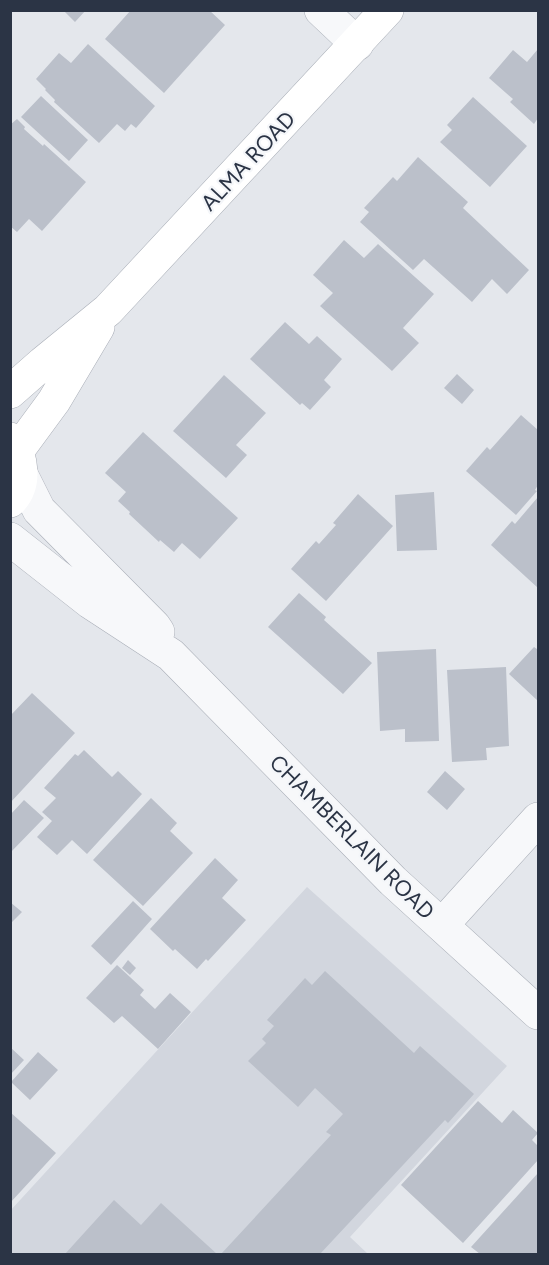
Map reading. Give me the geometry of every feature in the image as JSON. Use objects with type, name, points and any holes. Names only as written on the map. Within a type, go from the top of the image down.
[{"type":"main road","name":"ALMA ROAD","points":[[10,392],[108,310],[387,10]]},
{"type":"main road","name":"ALMA ROAD","points":[[15,467],[108,310]]},
{"type":"street","points":[[321,10],[357,44]]},
{"type":"street","name":"CHAMBERLAIN ROAD","points":[[15,467],[39,510],[154,626],[171,655]]},
{"type":"street","name":"CHAMBERLAIN ROAD","points":[[10,540],[90,602],[171,655],[393,881],[538,1013]]},
{"type":"street","points":[[442,926],[538,819]]},
{"type":"shaded area","points":[[307,887],[507,1066],[350,1237],[368,1254],[11,1254],[10,1211]]},
{"type":"building","points":[[63,10],[86,10],[75,22]]},
{"type":"building","points":[[131,10],[209,10],[225,25],[164,93],[105,39]]},
{"type":"building","points":[[88,44],[155,106],[136,128],[131,124],[125,131],[117,124],[99,143],[54,102],[55,100],[36,79],[59,53],[71,63]]},
{"type":"building","points":[[538,49],[538,118],[534,124],[510,102],[513,99],[489,78],[513,50],[527,62]]},
{"type":"building","points":[[41,96],[88,140],[69,161],[21,117]]},
{"type":"building","points":[[473,97],[527,146],[490,187],[440,142],[452,130],[447,125]]},
{"type":"building","points":[[17,119],[25,127],[24,129],[86,182],[42,231],[29,219],[17,232],[10,226],[10,125]]},
{"type":"building","points":[[418,157],[468,202],[463,208],[529,270],[507,294],[492,279],[472,302],[424,259],[413,270],[360,222],[369,212],[364,208],[393,177],[397,181]]},
{"type":"building","points":[[344,240],[364,258],[378,244],[434,294],[403,328],[419,343],[392,371],[320,306],[333,293],[313,275]]},
{"type":"building","points":[[285,322],[309,344],[317,336],[342,359],[324,380],[331,387],[310,410],[302,403],[300,405],[250,359]]},
{"type":"building","points":[[457,374],[474,390],[462,404],[444,388]]},
{"type":"building","points":[[224,375],[266,413],[236,445],[247,455],[226,478],[173,431]]},
{"type":"building","points":[[521,415],[538,430],[538,485],[535,490],[537,491],[516,515],[466,471],[487,447],[490,450]]},
{"type":"building","points":[[143,432],[238,518],[200,559],[182,543],[174,552],[160,540],[159,542],[118,501],[126,492],[105,473]]},
{"type":"building","points":[[434,492],[437,550],[397,551],[395,495]]},
{"type":"building","points":[[358,494],[393,526],[326,601],[291,569],[316,541],[319,544],[336,525],[333,523]]},
{"type":"building","points":[[538,497],[538,588],[491,545],[512,521],[515,524]]},
{"type":"building","points":[[299,593],[326,617],[324,620],[372,663],[343,694],[268,627]]},
{"type":"building","points":[[534,647],[537,649],[538,647],[538,701],[509,674]]},
{"type":"building","points":[[436,649],[439,741],[405,742],[405,729],[380,731],[377,652]]},
{"type":"building","points":[[506,667],[509,746],[486,748],[487,760],[452,762],[447,670]]},
{"type":"building","points":[[32,693],[75,733],[10,803],[10,716]]},
{"type":"building","points":[[84,750],[112,777],[118,771],[142,794],[87,854],[72,840],[57,855],[37,837],[52,821],[42,812],[56,798],[44,788],[75,754],[78,756]]},
{"type":"building","points":[[445,771],[465,789],[447,810],[427,792]]},
{"type":"building","points":[[151,798],[177,823],[170,831],[193,853],[143,906],[93,860]]},
{"type":"building","points":[[24,800],[44,818],[10,853],[10,815]]},
{"type":"building","points":[[215,858],[238,880],[222,898],[246,920],[208,961],[206,959],[197,969],[175,949],[173,951],[150,929]]},
{"type":"building","points":[[133,901],[152,919],[111,965],[91,946]]},
{"type":"building","points":[[10,902],[22,912],[10,924]]},
{"type":"building","points":[[128,960],[136,968],[130,975],[122,968]]},
{"type":"building","points":[[117,965],[144,990],[140,995],[155,1009],[170,993],[191,1012],[158,1049],[122,1016],[114,1023],[86,998]]},
{"type":"building","points":[[325,971],[414,1053],[420,1046],[474,1094],[448,1123],[445,1120],[320,1254],[221,1254],[331,1135],[326,1132],[343,1114],[315,1088],[298,1107],[248,1061],[266,1043],[262,1039],[274,1026],[267,1020],[305,978],[312,985]]},
{"type":"building","points":[[10,1047],[24,1060],[10,1075]]},
{"type":"building","points":[[38,1052],[58,1070],[30,1100],[11,1082]]},
{"type":"building","points":[[478,1101],[502,1123],[513,1110],[538,1133],[532,1140],[538,1146],[538,1160],[463,1243],[401,1185]]},
{"type":"building","points":[[10,1112],[56,1153],[10,1203]]},
{"type":"building","points":[[538,1173],[538,1254],[480,1254],[471,1247]]},
{"type":"building","points":[[114,1200],[141,1225],[161,1203],[217,1254],[65,1254]]}]
